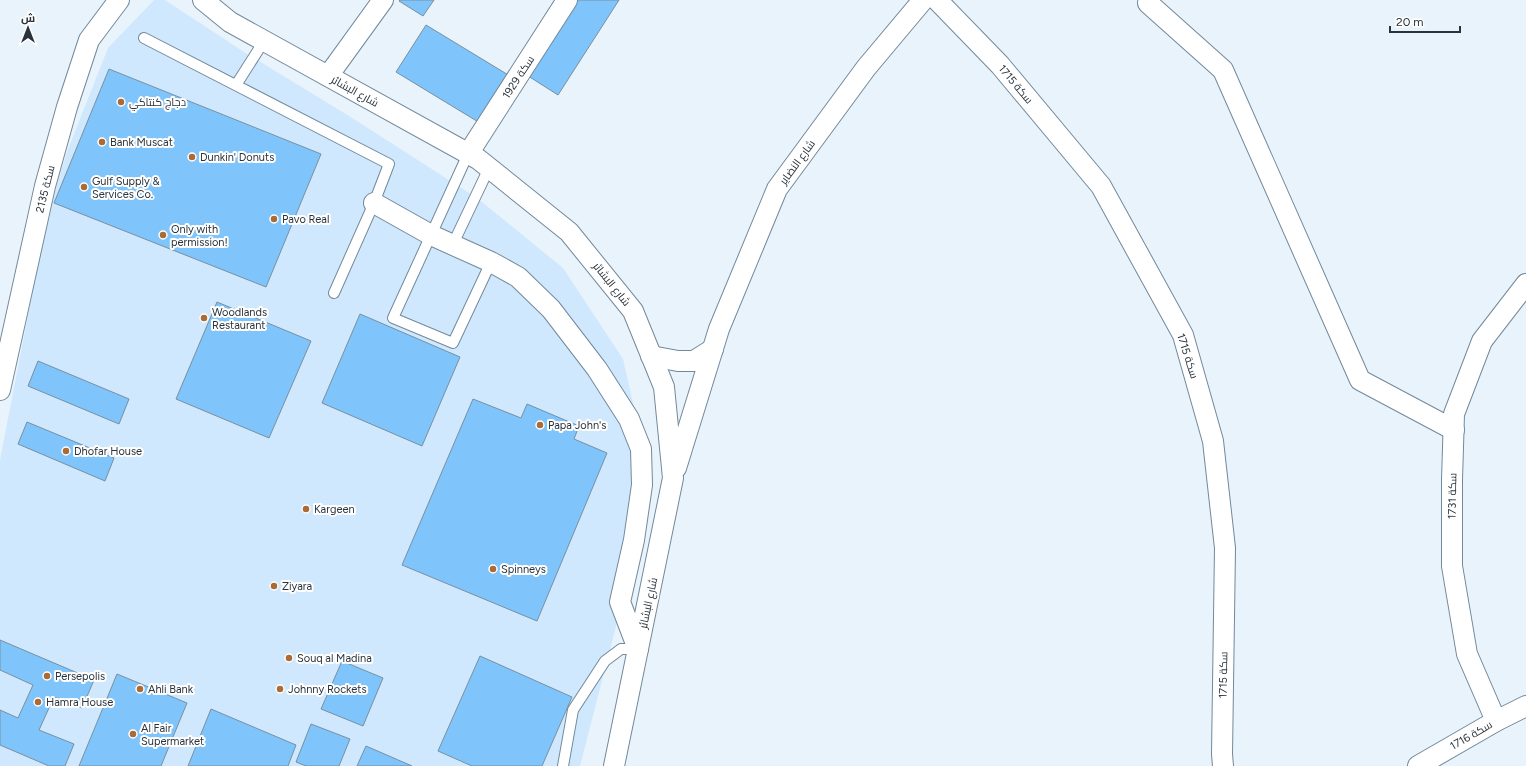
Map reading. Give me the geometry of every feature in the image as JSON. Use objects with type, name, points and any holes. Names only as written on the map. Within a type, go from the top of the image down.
[{"type":"street","name":"سكة 2135","points":[[0,390],[45,186],[67,107],[89,40],[119,0]]},
{"type":"street","name":"شارع البشائر","points":[[202,0],[230,22],[468,154],[489,168],[569,232],[633,311],[664,387],[673,478],[614,766]]},
{"type":"street","points":[[328,76],[383,0]]},
{"type":"street","name":"سكة 1929","points":[[468,154],[567,0]]},
{"type":"street","name":"شارع النضاير","points":[[673,478],[719,329],[777,189],[866,68],[923,0]]},
{"type":"street","name":"سكة 1715","points":[[937,0],[1000,65],[1101,186],[1183,335],[1213,441],[1225,548],[1223,766]]},
{"type":"street","points":[[1148,3],[1223,70],[1360,380],[1454,430]]},
{"type":"street","points":[[374,203],[431,235],[491,262],[518,277],[551,309],[597,369],[629,419],[641,449],[642,485],[634,540],[620,602],[638,649]]},
{"type":"street","name":"سكة 1731","points":[[1496,721],[1467,654],[1452,566],[1454,414],[1482,341],[1526,284]]},
{"type":"street","points":[[651,356],[678,361],[694,361],[713,349]]},
{"type":"street","name":"سكة 1716","points":[[1418,766],[1496,721],[1526,706]]},
{"type":"lane","points":[[144,38],[389,164],[374,203],[334,293]]},
{"type":"lane","points":[[236,85],[264,41]]},
{"type":"lane","points":[[468,154],[393,318],[453,343],[491,262]]},
{"type":"lane","points":[[453,244],[489,168]]},
{"type":"lane","points":[[563,766],[573,710],[605,661],[621,649],[638,649]]},
{"type":"shaded area","points":[[154,0],[165,0],[244,52],[349,116],[477,198],[563,268],[623,359],[645,456],[633,560],[580,766],[0,766],[0,460],[39,259],[50,206],[67,152],[108,48]]},
{"type":"building","points":[[434,0],[423,16],[399,1]]},
{"type":"building","points":[[572,0],[619,0],[558,95],[525,74]]},
{"type":"building","points":[[426,25],[510,76],[480,123],[396,72]]},
{"type":"building","points":[[109,69],[321,154],[266,287],[54,203]]},
{"type":"building","points":[[217,302],[311,341],[269,438],[176,399]]},
{"type":"building","points":[[360,314],[460,357],[422,446],[322,403]]},
{"type":"building","points":[[38,361],[129,399],[119,424],[28,386]]},
{"type":"building","points":[[473,399],[521,418],[527,404],[579,426],[574,439],[607,453],[537,621],[402,565]]},
{"type":"building","name":"Dhofar House","points":[[27,422],[114,458],[105,481],[18,444]]},
{"type":"building","name":"Hamra House","points":[[0,640],[94,680],[82,708],[54,697],[39,730],[74,744],[65,766],[49,766],[0,745],[0,710],[18,718],[33,685],[0,670]]},
{"type":"building","points":[[480,656],[572,697],[542,766],[472,766],[438,751]]},
{"type":"building","points":[[342,661],[383,678],[363,726],[321,709]]},
{"type":"building","name":"Al Fair Supermarket","points":[[117,674],[187,703],[161,766],[79,766]]},
{"type":"building","points":[[211,709],[296,745],[288,766],[188,766]]},
{"type":"building","points":[[311,724],[350,739],[339,766],[306,766],[296,762]]},
{"type":"building","points":[[366,746],[412,766],[357,766]]},
{"type":"place","name":"دجاج كنتاكي","points":[[121,102]]},
{"type":"place","name":"Bank Muscat","points":[[102,142]]},
{"type":"place","name":"Dunkin' Donuts","points":[[192,157]]},
{"type":"place","name":"Gulf Supply & Services Co.","points":[[84,187]]},
{"type":"place","name":"Pavo Real","points":[[274,219]]},
{"type":"place","name":"Only with permission!","points":[[163,235]]},
{"type":"place","name":"Woodlands Restaurant","points":[[204,318]]},
{"type":"place","name":"Papa John's","points":[[540,425]]},
{"type":"place","name":"Dhofar House","points":[[66,451]]},
{"type":"place","name":"Kargeen","points":[[306,509]]},
{"type":"place","name":"Spinneys","points":[[493,569]]},
{"type":"place","name":"Ziyara","points":[[274,586]]},
{"type":"place","name":"Souq al Madina","points":[[289,658]]},
{"type":"place","name":"Persepolis","points":[[47,676]]},
{"type":"place","name":"Ahli Bank","points":[[140,689]]},
{"type":"place","name":"Johnny Rockets","points":[[280,689]]},
{"type":"place","name":"Hamra House","points":[[38,702]]},
{"type":"place","name":"Al Fair Supermarket","points":[[133,734]]}]
